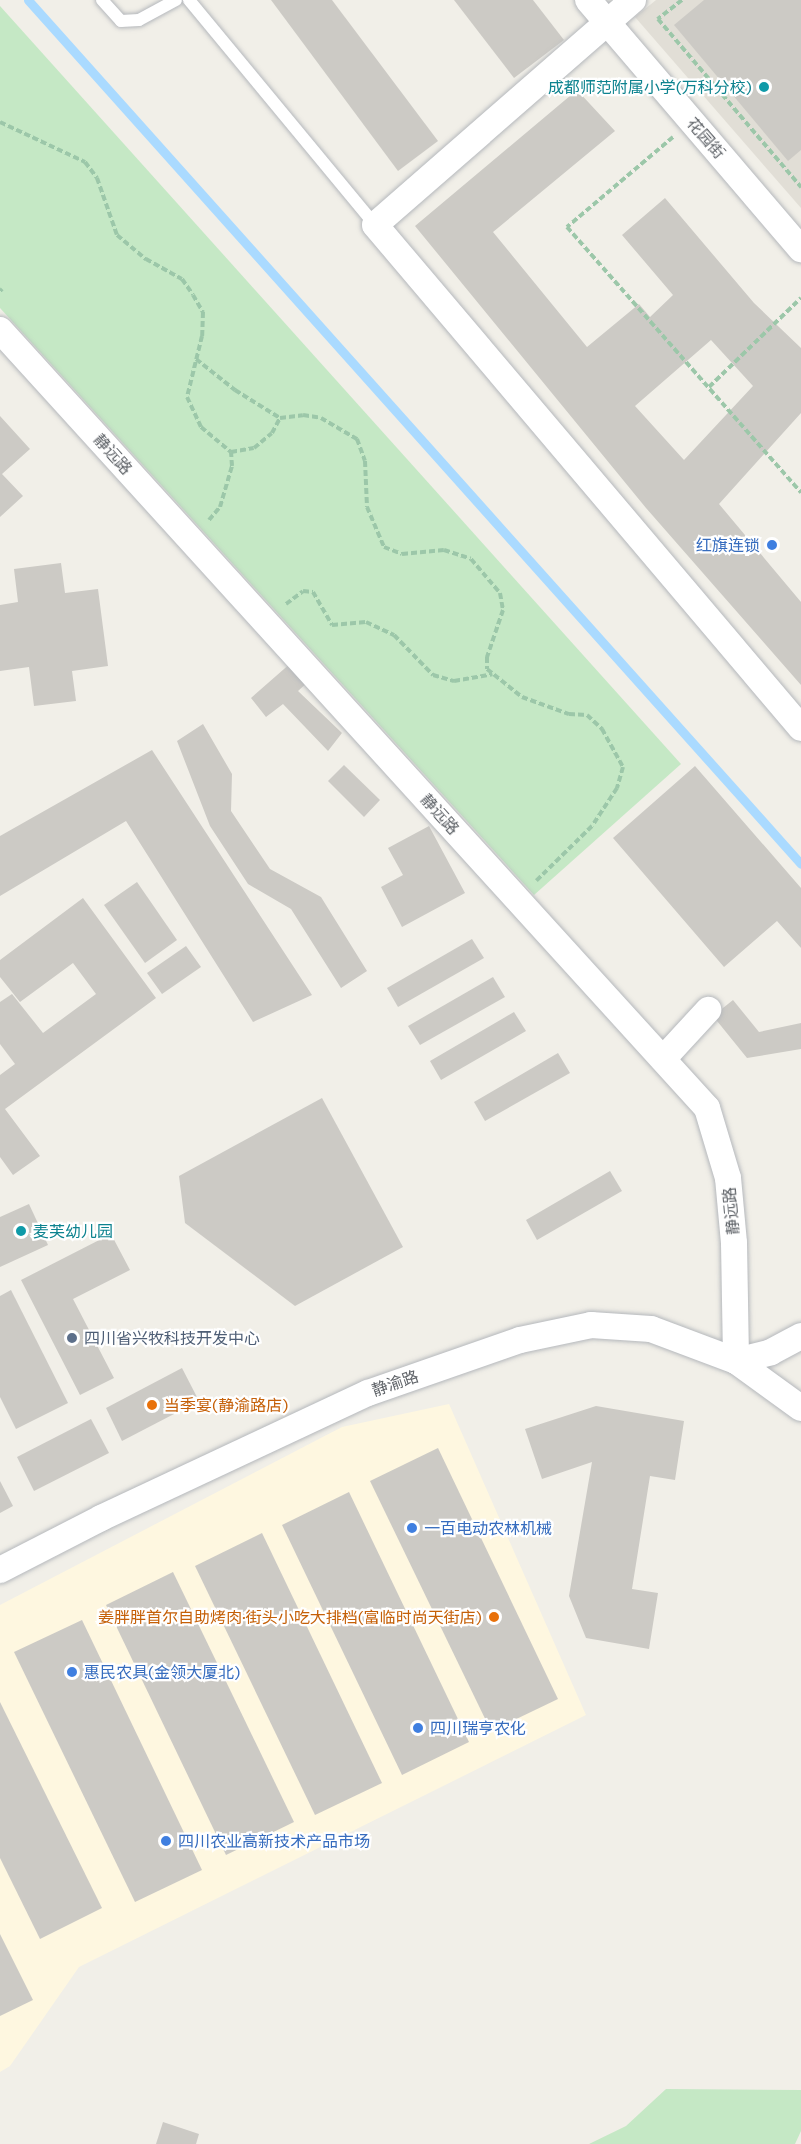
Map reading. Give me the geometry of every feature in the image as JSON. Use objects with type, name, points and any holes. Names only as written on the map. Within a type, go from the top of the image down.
[{"type":"street","name":"花园街","points":[[588,0],[801,249]]},
{"type":"street","points":[[633,0],[375,225],[801,728]]},
{"type":"street","name":"静远路","points":[[0,330],[707,1108],[728,1178],[734,1243],[736,1361]]},
{"type":"street","points":[[663,1059],[708,1010]]},
{"type":"street","name":"静渝路","points":[[0,1570],[101,1518],[368,1392],[520,1340],[591,1325],[651,1329],[736,1361],[801,1408]]},
{"type":"street","points":[[736,1361],[771,1352],[801,1336]]},
{"type":"lane","points":[[102,0],[121,21],[139,20],[176,0]]},
{"type":"lane","points":[[189,0],[375,225]]},
{"type":"path","points":[[682,0],[658,19],[801,187]]},
{"type":"path","points":[[691,121],[567,227],[801,492]]},
{"type":"path","points":[[0,122],[85,162],[97,178],[117,235],[146,259],[182,279],[203,312],[188,397],[190,411],[201,427],[231,452],[232,466],[220,507],[190,539]]},
{"type":"path","points":[[709,387],[801,298]]},
{"type":"path","points":[[196,359],[235,390],[280,418],[303,415],[321,418],[357,439],[365,461],[367,507],[384,547],[402,554],[444,550],[471,559],[500,593],[503,610],[487,657],[487,669],[522,697],[569,714],[588,716],[616,748],[623,767],[617,788],[592,826],[516,898]]},
{"type":"path","points":[[231,452],[254,448],[272,433],[280,418]]},
{"type":"path","points":[[263,620],[303,591],[312,592],[332,625],[366,621],[394,635],[433,675],[454,681],[492,674]]},
{"type":"shaded area","name":"成都师范附属小学(万科分校)","points":[[656,0],[801,0],[801,208],[635,17]]},
{"type":"shaded area","name":"四川农业高新技术产品市场","points":[[449,1404],[586,1715],[79,1967],[10,2066],[0,2072],[0,1605],[342,1427]]},
{"type":"green space","points":[[0,6],[681,764],[534,895],[0,308]]},
{"type":"green space","points":[[666,2089],[801,2090],[801,2131],[795,2144],[589,2144],[626,2126]]},
{"type":"building","points":[[271,0],[332,0],[438,141],[398,171]]},
{"type":"building","points":[[454,0],[533,0],[564,40],[514,78]]},
{"type":"building","name":"成都师范附属小学(万科分校)","points":[[704,0],[801,0],[801,150],[788,161],[674,25]]},
{"type":"building","points":[[577,90],[615,131],[493,232],[587,347],[639,304],[650,317],[673,295],[622,235],[665,198],[754,303],[801,348],[801,413],[719,504],[801,602],[801,685],[646,508],[415,226]],"holes":[[[711,340],[753,386],[684,460],[635,406]]]},
{"type":"building","points":[[0,416],[30,449],[2,474],[23,496],[0,517]]},
{"type":"building","points":[[61,563],[65,593],[98,589],[108,666],[72,671],[76,701],[34,706],[29,667],[0,671],[0,605],[18,602],[14,569]]},
{"type":"building","points":[[292,662],[309,681],[298,691],[342,733],[328,751],[283,704],[266,717],[251,698]]},
{"type":"building","points":[[203,724],[232,774],[231,811],[270,869],[321,897],[367,971],[341,988],[291,909],[248,884],[210,826],[177,741]]},
{"type":"building","points":[[152,750],[312,995],[253,1022],[126,821],[0,896],[0,836]]},
{"type":"building","points":[[344,765],[380,800],[364,817],[328,781]]},
{"type":"building","points":[[695,766],[801,888],[801,948],[777,921],[724,967],[613,838]]},
{"type":"building","points":[[429,826],[465,893],[402,927],[381,887],[403,875],[388,848]]},
{"type":"building","points":[[137,882],[177,940],[145,963],[104,905]]},
{"type":"building","points":[[83,898],[156,998],[5,1109],[40,1156],[13,1175],[0,1157],[0,1075],[15,1064],[0,1044],[0,1002],[12,994],[43,1033],[96,994],[73,963],[20,1002],[0,977],[0,960]]},
{"type":"building","points":[[472,939],[484,958],[398,1007],[387,988]]},
{"type":"building","points":[[186,946],[201,967],[162,994],[147,973]]},
{"type":"building","points":[[493,977],[505,997],[420,1045],[408,1026]]},
{"type":"building","points":[[733,1000],[759,1032],[801,1023],[801,1049],[747,1058],[713,1016]]},
{"type":"building","points":[[514,1012],[526,1031],[441,1080],[430,1061]]},
{"type":"building","points":[[558,1053],[570,1073],[485,1121],[474,1102]]},
{"type":"building","points":[[322,1098],[403,1247],[295,1306],[185,1223],[179,1176]]},
{"type":"building","points":[[610,1171],[622,1191],[537,1240],[526,1220]]},
{"type":"building","name":"麦芙幼儿园","points":[[29,1204],[48,1245],[0,1267],[0,1217]]},
{"type":"building","name":"四川省兴牧科技开发中心","points":[[111,1234],[130,1270],[73,1299],[114,1378],[80,1395],[21,1280]]},
{"type":"building","points":[[11,1290],[68,1403],[16,1429],[0,1397],[0,1296]]},
{"type":"building","name":"当季宴(静渝路店)","points":[[182,1368],[199,1401],[122,1441],[106,1408]]},
{"type":"building","points":[[596,1406],[684,1421],[675,1480],[650,1476],[632,1589],[658,1593],[649,1649],[586,1638],[569,1596],[592,1462],[542,1479],[525,1429]]},
{"type":"building","points":[[91,1419],[109,1453],[34,1491],[17,1457]]},
{"type":"building","points":[[438,1448],[558,1699],[491,1731],[370,1481]]},
{"type":"building","points":[[0,1481],[13,1506],[0,1513]]},
{"type":"building","points":[[349,1492],[469,1742],[402,1775],[282,1525]]},
{"type":"building","points":[[262,1533],[382,1783],[315,1815],[195,1566]]},
{"type":"building","points":[[173,1572],[294,1822],[226,1855],[106,1605]]},
{"type":"building","points":[[82,1620],[202,1870],[135,1902],[14,1652]]},
{"type":"building","points":[[0,1702],[102,1908],[40,1939],[0,1858]]},
{"type":"building","points":[[0,1934],[33,2000],[0,2016]]},
{"type":"building","points":[[163,2122],[199,2134],[196,2144],[156,2144]]},
{"type":"waterway","points":[[28,0],[801,864]]},
{"type":"place","name":"成都师范附属小学(万科分校)","points":[[764,87]]},
{"type":"place","name":"红旗连锁","points":[[772,545]]},
{"type":"place","name":"麦芙幼儿园","points":[[21,1231]]},
{"type":"place","name":"四川省兴牧科技开发中心","points":[[72,1338]]},
{"type":"place","name":"当季宴(静渝路店)","points":[[152,1405]]},
{"type":"place","name":"一百电动农林机械","points":[[412,1528]]},
{"type":"place","name":"姜胖胖首尔自助烤肉·街头小吃大排档(富临时尚天街店)","points":[[494,1617]]},
{"type":"place","name":"惠民农具(金领大厦北)","points":[[72,1672]]},
{"type":"place","name":"四川瑞亨农化","points":[[418,1728]]},
{"type":"place","name":"四川农业高新技术产品市场","points":[[166,1841]]}]
